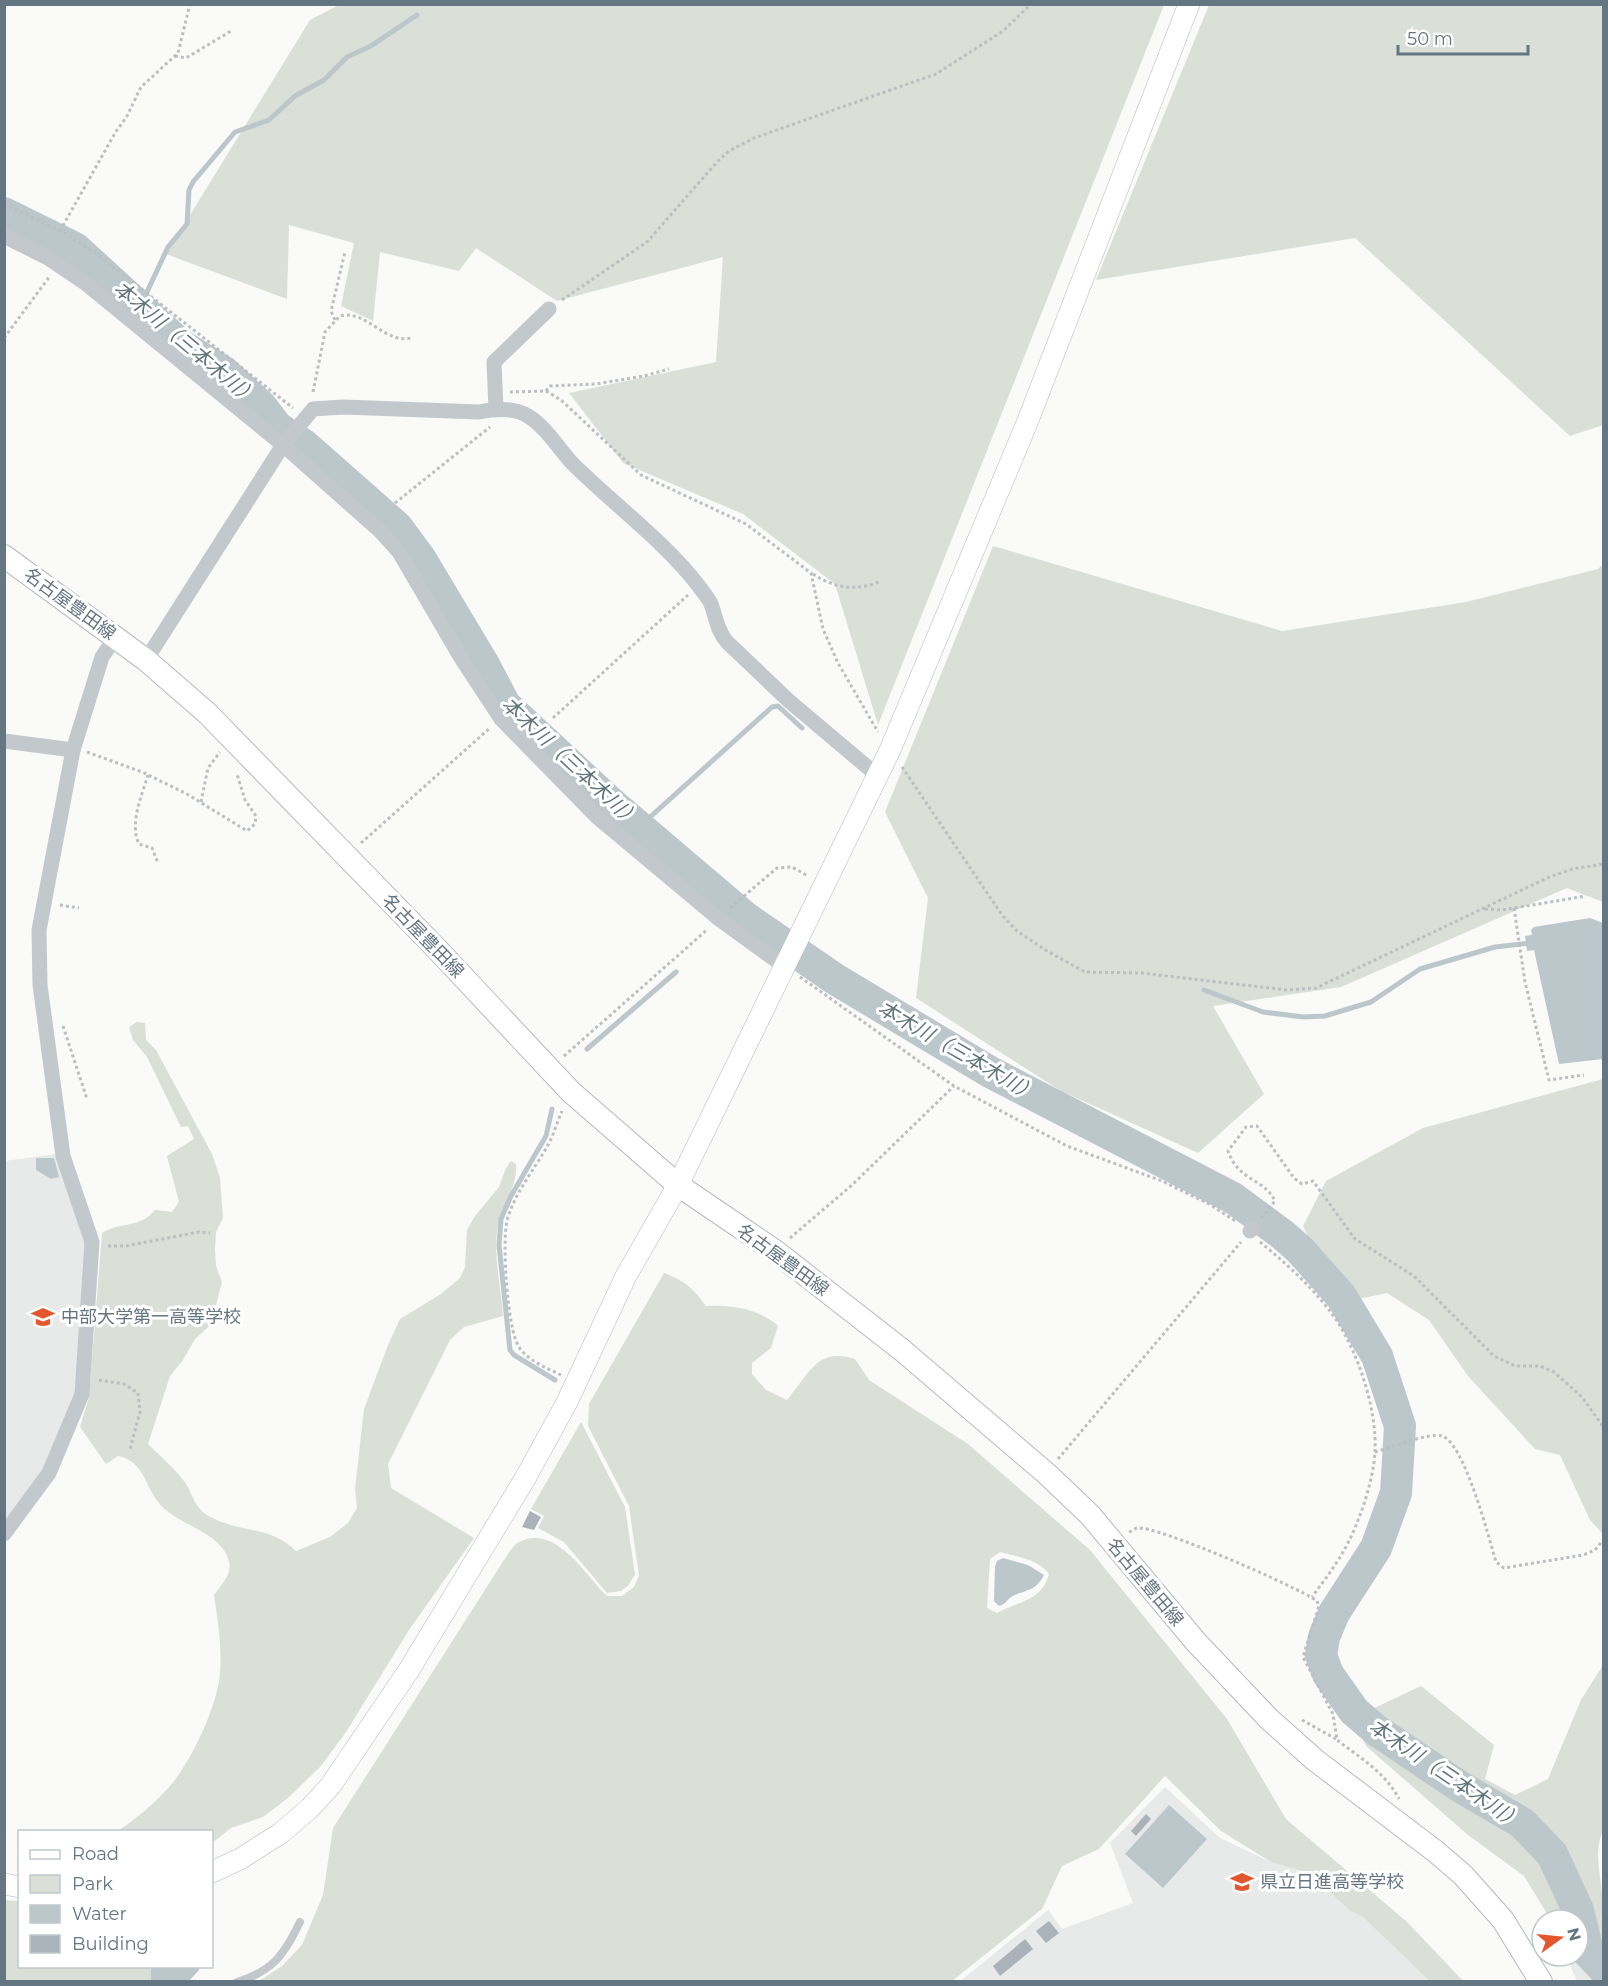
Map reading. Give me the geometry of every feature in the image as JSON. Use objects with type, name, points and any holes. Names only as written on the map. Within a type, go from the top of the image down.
[{"type":"main road","name":"名古屋豊田線","points":[[4,556],[146,660],[207,713],[575,1096],[678,1185],[775,1251],[902,1350],[1047,1474],[1110,1539],[1234,1686],[1315,1760],[1463,1875],[1503,1920],[1541,1982]]},
{"type":"street","points":[[213,1872],[240,1859],[280,1833],[310,1808],[331,1785],[363,1741],[457,1591],[526,1477],[576,1383],[626,1276],[678,1185],[890,750],[1027,423],[1189,4]]},
{"type":"street","points":[[4,236],[58,265],[85,283],[283,445],[356,508],[399,552],[461,658],[501,718],[597,817],[786,966]]},
{"type":"street","points":[[496,402],[494,362],[549,309]]},
{"type":"street","points":[[146,660],[283,445],[307,415],[344,407],[478,412],[496,402]]},
{"type":"street","points":[[496,402],[526,414],[537,423],[570,461],[685,568],[710,602],[719,630],[726,642],[789,701],[878,776]]},
{"type":"street","points":[[4,1534],[50,1473],[82,1394],[92,1245],[63,1156],[38,958],[39,930],[73,749],[102,657],[115,638]]},
{"type":"street","points":[[4,741],[73,749]]},
{"type":"lane","points":[[237,1982],[258,1975],[274,1964],[284,1952],[300,1922]]},
{"type":"path","points":[[60,231],[115,133],[127,116],[141,87],[175,56],[181,45],[183,27],[190,4]]},
{"type":"path","points":[[549,309],[647,242],[729,152],[754,138],[936,74],[962,60],[1002,31],[1031,4]]},
{"type":"path","points":[[175,56],[186,58],[231,31]]},
{"type":"path","points":[[4,204],[60,231],[138,285],[254,379],[307,415],[325,332],[335,320],[346,315],[353,316],[392,338],[411,338]]},
{"type":"path","points":[[335,320],[331,311],[345,252]]},
{"type":"path","points":[[4,338],[58,265]]},
{"type":"path","points":[[546,391],[550,386],[596,384],[644,376],[669,369]]},
{"type":"path","points":[[395,502],[496,422],[496,402],[517,391],[546,391],[572,408],[641,475],[746,524],[828,584],[850,588],[881,581]]},
{"type":"path","points":[[811,573],[817,609],[838,663],[873,726],[1002,915],[1017,931],[1085,972],[1141,973],[1185,980],[1300,990],[1316,988],[1547,878],[1572,869],[1604,864]]},
{"type":"path","points":[[553,718],[698,586]]},
{"type":"path","points":[[346,856],[501,718]]},
{"type":"path","points":[[73,749],[148,775],[201,802],[247,831],[255,824],[256,816],[245,800],[238,782],[239,747]]},
{"type":"path","points":[[201,802],[208,768],[239,747]]},
{"type":"path","points":[[148,775],[137,812],[136,839],[139,844],[152,848],[158,863]]},
{"type":"path","points":[[549,1069],[742,896],[784,866],[792,867],[825,885]]},
{"type":"path","points":[[1483,909],[1514,909],[1586,896]]},
{"type":"path","points":[[1514,909],[1525,982],[1549,1080],[1584,1075]]},
{"type":"path","points":[[786,966],[954,1086],[1067,1146],[1162,1181],[1200,1199],[1251,1230],[1314,1292],[1337,1321],[1357,1359],[1370,1402],[1375,1452],[1364,1502],[1344,1551],[1312,1598]]},
{"type":"path","points":[[63,1024],[87,1099]]},
{"type":"path","points":[[775,1251],[852,1185],[954,1086]]},
{"type":"path","points":[[575,1096],[564,1108],[550,1142],[515,1201],[507,1220],[505,1256],[511,1322],[518,1346],[532,1360],[576,1383]]},
{"type":"path","points":[[1271,1206],[1275,1201],[1271,1193],[1234,1167],[1228,1151],[1246,1127],[1257,1126],[1294,1178],[1302,1185],[1313,1181],[1350,1234],[1366,1248],[1414,1276],[1494,1356],[1515,1366],[1540,1366],[1554,1372],[1582,1397],[1604,1428]]},
{"type":"path","points":[[1047,1474],[1251,1230]]},
{"type":"path","points":[[92,1245],[126,1246],[199,1232],[210,1233]]},
{"type":"path","points":[[83,1378],[124,1384],[138,1393],[140,1412],[130,1449]]},
{"type":"path","points":[[1375,1452],[1435,1435],[1447,1438],[1461,1456],[1497,1562],[1504,1568],[1583,1555],[1594,1550],[1604,1539]]},
{"type":"path","points":[[1110,1539],[1138,1528],[1152,1531],[1198,1547],[1312,1598],[1319,1606],[1303,1657],[1333,1714],[1337,1740],[1372,1766],[1394,1787],[1402,1805],[1399,1824]]},
{"type":"shaded area","name":"中部大学第一高等学校","points":[[55,1154],[87,1245],[76,1388],[41,1474],[5,1520],[5,1161]]},
{"type":"shaded area","name":"県立日進高等学校","points":[[1165,1787],[1220,1838],[1271,1862],[1297,1831],[1407,1922],[1463,1981],[959,1982],[1048,1910],[1062,1929],[1133,1903],[1110,1843]]},
{"type":"shaded area","points":[[1603,1905],[1603,1981],[1577,1981],[1571,1968],[1590,1968],[1590,1913]]},
{"type":"green space","points":[[339,5],[1164,5],[878,725],[835,584],[743,514],[623,463],[569,393],[716,362],[723,257],[557,301],[476,248],[459,271],[380,252],[373,321],[341,306],[354,243],[289,225],[287,299],[166,254],[310,20]]},
{"type":"green space","points":[[1209,5],[1603,5],[1603,425],[1570,436],[1355,238],[1096,280]]},
{"type":"green space","points":[[993,546],[1282,631],[1466,602],[1598,569],[1603,564],[1603,902],[1567,888],[1341,987],[1213,1006],[1264,1094],[1198,1153],[1061,1091],[916,998],[928,898],[885,812]]},
{"type":"green space","points":[[137,1022],[145,1023],[146,1040],[156,1050],[212,1154],[220,1178],[223,1218],[216,1232],[216,1266],[222,1282],[216,1305],[216,1320],[195,1339],[183,1360],[170,1376],[148,1444],[180,1476],[199,1508],[207,1515],[230,1525],[275,1537],[286,1542],[296,1551],[330,1537],[348,1523],[357,1508],[355,1489],[364,1409],[400,1319],[441,1294],[460,1278],[465,1267],[467,1230],[475,1216],[499,1187],[511,1161],[516,1164],[512,1189],[499,1222],[496,1241],[503,1316],[464,1327],[450,1340],[388,1464],[391,1488],[474,1538],[409,1630],[346,1732],[321,1766],[288,1798],[263,1817],[231,1828],[213,1842],[213,1830],[119,1830],[158,1799],[178,1776],[195,1748],[209,1716],[220,1673],[219,1634],[214,1595],[223,1584],[230,1567],[225,1552],[218,1543],[167,1511],[159,1503],[134,1463],[118,1456],[106,1464],[80,1427],[89,1397],[102,1233],[143,1220],[155,1210],[172,1212],[179,1202],[167,1156],[194,1139],[188,1126],[181,1127],[147,1057],[133,1040],[129,1027]]},
{"type":"green space","points":[[1604,1079],[1603,1534],[1590,1520],[1560,1455],[1535,1449],[1468,1376],[1429,1320],[1387,1293],[1354,1300],[1316,1253],[1303,1226],[1326,1181],[1423,1128]]},
{"type":"green space","points":[[664,1273],[688,1286],[706,1306],[725,1306],[753,1311],[778,1326],[771,1348],[752,1363],[752,1374],[766,1390],[787,1400],[808,1372],[823,1360],[842,1356],[855,1359],[869,1380],[968,1444],[1090,1550],[1227,1719],[1286,1819],[1407,1922],[1463,1981],[1430,1981],[1362,1916],[1351,1911],[1307,1872],[1271,1862],[1221,1831],[1165,1776],[1099,1849],[1062,1866],[1042,1909],[952,1981],[259,1981],[282,1966],[302,1945],[323,1895],[333,1828],[515,1545],[533,1538],[545,1539],[557,1545],[569,1554],[607,1596],[622,1596],[634,1587],[639,1576],[629,1506],[588,1426],[589,1404]],"holes":[[[1000,1552],[1033,1562],[1049,1574],[1046,1583],[1035,1595],[997,1613],[987,1608],[990,1559]]]},
{"type":"green space","points":[[581,1422],[625,1507],[635,1574],[628,1586],[621,1591],[607,1593],[564,1542],[538,1528],[544,1516],[531,1509]]},
{"type":"green space","points":[[1603,1665],[1604,1829],[1598,1851],[1598,1862],[1603,1907],[1601,1918],[1603,1922],[1603,1961],[1594,1946],[1590,1944],[1590,1908],[1544,1908],[1524,1876],[1468,1835],[1366,1746],[1353,1718],[1421,1686],[1494,1745],[1485,1779],[1515,1795],[1548,1779],[1581,1700]]},
{"type":"green space","points":[[4,1900],[18,1901],[18,1968],[151,1968],[151,1981],[5,1981]]},
{"type":"water","points":[[1590,918],[1603,923],[1603,1059],[1559,1064],[1534,950],[1527,951],[1525,936],[1532,935],[1531,930],[1534,927]]},
{"type":"water","points":[[36,1158],[54,1158],[59,1177],[51,1179],[36,1170]]},
{"type":"water","points":[[1003,1558],[1028,1565],[1044,1575],[1033,1588],[1011,1597],[999,1606],[994,1601],[995,1566],[997,1561]]},
{"type":"water","points":[[1169,1805],[1207,1839],[1163,1888],[1125,1854]]},
{"type":"water","points":[[151,1968],[199,1968],[189,1981],[151,1981]]},
{"type":"building","points":[[530,1511],[541,1517],[534,1530],[522,1527]]},
{"type":"building","points":[[1146,1814],[1151,1819],[1136,1836],[1131,1831]]},
{"type":"building","points":[[1049,1921],[1059,1933],[1046,1943],[1036,1931]]},
{"type":"building","points":[[1025,1939],[1033,1949],[1000,1976],[993,1966]]},
{"type":"waterway","points":[[140,307],[168,247],[187,224],[189,190],[193,182],[235,132],[269,120],[295,96],[324,80],[347,57],[371,46],[417,15]]},
{"type":"waterway","name":"本木川（三本木川）","points":[[4,213],[75,248],[181,345],[224,372],[261,406],[277,427],[304,445],[397,527],[420,558],[484,665],[505,705],[612,804],[746,918],[835,979],[990,1072],[1233,1198],[1300,1250],[1341,1296],[1377,1356],[1400,1426],[1396,1493],[1376,1548],[1334,1613],[1324,1637],[1321,1655],[1328,1674],[1354,1711],[1376,1730],[1459,1786],[1522,1823],[1552,1854],[1578,1910],[1588,1952],[1604,1969]]},
{"type":"waterway","points":[[639,827],[772,707],[778,706],[802,728]]},
{"type":"waterway","points":[[1204,990],[1263,1012],[1303,1017],[1325,1016],[1371,1002],[1420,969],[1495,947],[1530,943]]},
{"type":"waterway","points":[[587,1049],[676,972]]},
{"type":"waterway","points":[[552,1109],[546,1136],[511,1196],[501,1219],[499,1245],[510,1350],[514,1355],[555,1380]]},
{"type":"place","name":"中部大学第一高等学校","points":[[43,1317]]},
{"type":"place","name":"県立日進高等学校","points":[[1242,1882]]}]
